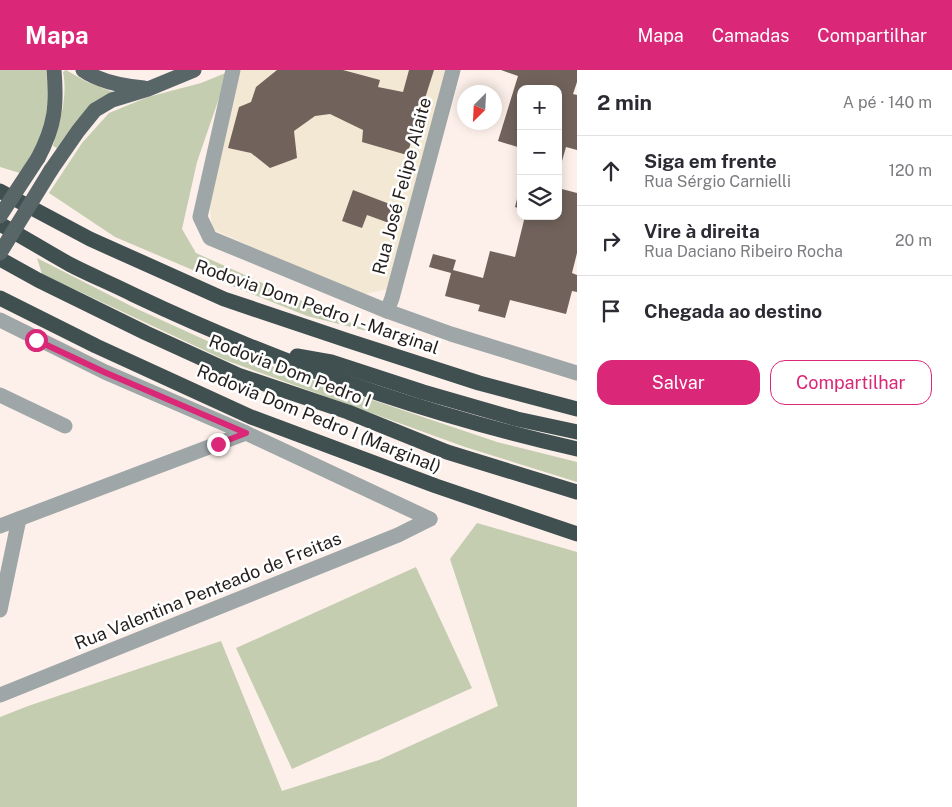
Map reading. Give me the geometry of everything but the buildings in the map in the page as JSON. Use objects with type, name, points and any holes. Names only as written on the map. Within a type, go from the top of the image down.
[{"type":"highway","name":"Rodovia Dom Pedro I - Marginal","points":[[0,191],[90,240],[224,299],[480,383],[577,409]]},
{"type":"highway","name":"Rodovia Dom Pedro I","points":[[0,224],[69,264],[164,309],[254,348],[354,385],[407,402],[504,432],[577,449]]},
{"type":"highway","name":"Rodovia Dom Pedro I","points":[[0,259],[129,325],[238,375],[348,412],[447,452],[577,492]]},
{"type":"highway","name":"Rodovia Dom Pedro I (Marginal)","points":[[0,298],[96,346],[251,417],[436,486],[577,533]]},
{"type":"highway","points":[[254,348],[331,362],[423,392],[517,419],[577,432]]},
{"type":"main road","points":[[0,216],[38,158],[51,129],[56,93],[54,70]]},
{"type":"main road","points":[[82,70],[122,85],[148,89]]},
{"type":"main road","points":[[0,253],[51,170],[95,110],[112,100],[148,89],[194,70]]},
{"type":"street","points":[[233,70],[200,216],[210,238],[387,311],[451,334],[577,373]]},
{"type":"street","name":"Rua José Felipe Alaite","points":[[387,311],[453,70]]},
{"type":"street","points":[[0,320],[36,340],[104,372],[246,433]]},
{"type":"street","points":[[0,395],[65,426]]},
{"type":"street","points":[[0,526],[246,433]]},
{"type":"street","name":"Rua Valentina Penteado de Freitas","points":[[0,696],[398,535],[430,519],[246,433]]},
{"type":"street","points":[[0,610],[19,519]]},
{"type":"shaded area","points":[[240,70],[449,70],[387,289],[361,295],[212,229],[209,194]]},
{"type":"green space","points":[[0,70],[46,70],[47,99],[44,128],[37,146],[20,173],[0,167]]},
{"type":"green space","points":[[66,70],[87,82],[113,92],[73,125],[57,148],[53,146],[62,109],[65,91],[63,72]]},
{"type":"green space","points":[[228,72],[197,162],[182,229],[196,253],[371,332],[307,316],[115,237],[49,193],[82,143],[109,113],[148,97],[201,83]]},
{"type":"green space","points":[[37,258],[135,308],[236,354],[497,442],[577,462],[577,482],[465,447],[225,360],[42,274]]},
{"type":"green space","points":[[477,523],[577,552],[577,807],[0,807],[0,717],[221,641],[282,791],[379,760],[498,706],[450,559]]},
{"type":"green space","points":[[416,567],[472,688],[292,769],[236,648]]},
{"type":"route","points":[[36,340],[104,372],[246,433],[218,444]]}]
